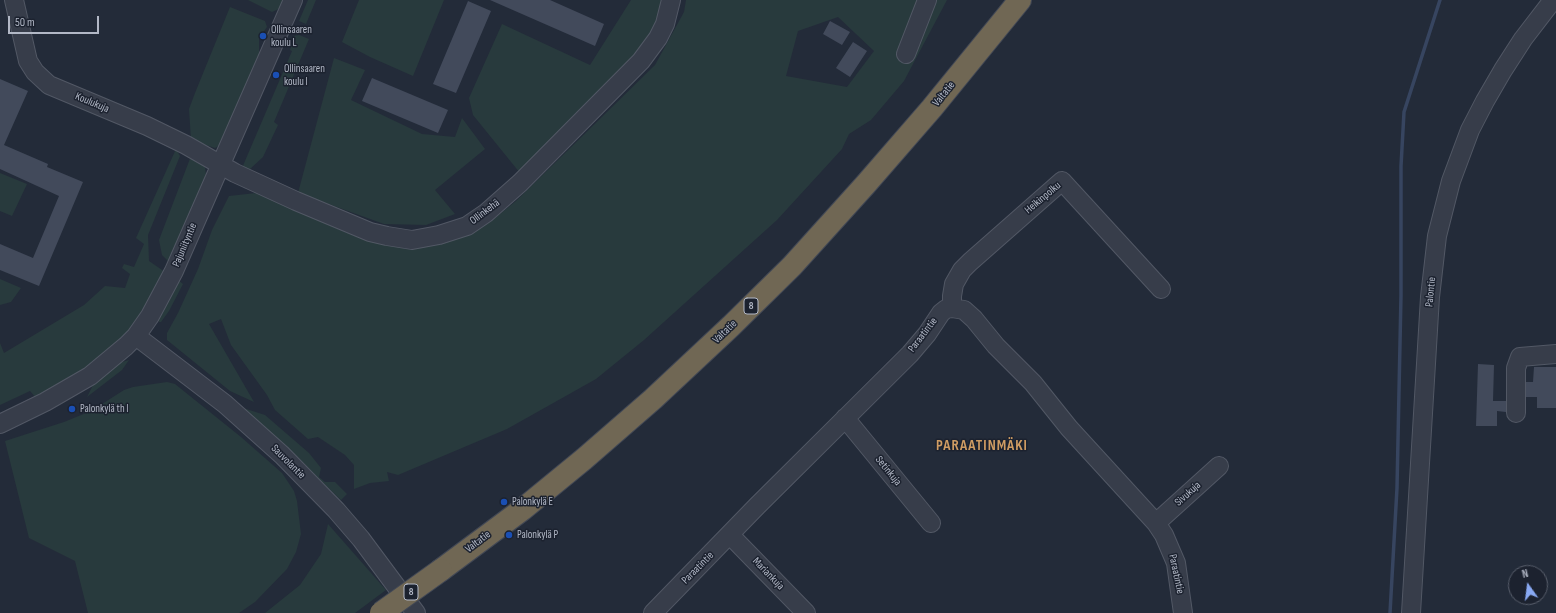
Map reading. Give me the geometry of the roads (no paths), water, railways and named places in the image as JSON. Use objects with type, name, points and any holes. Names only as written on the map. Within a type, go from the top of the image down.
[{"type":"highway","name":"Valtatie","points":[[381,613],[442,570],[523,509],[584,459],[653,399],[737,321],[792,266],[866,184],[932,108],[1020,0]]},
{"type":"street","name":"Koulukuja","points":[[14,0],[28,61],[41,79],[49,85],[180,142],[220,164]]},
{"type":"street","name":"Pajuniityntie","points":[[0,424],[45,402],[90,376],[136,336],[150,316],[165,288],[293,0]]},
{"type":"street","name":"Ollinkehä","points":[[220,164],[296,201],[370,232],[412,240],[455,231],[475,222],[520,183],[624,80],[658,38],[665,24],[671,0]]},
{"type":"street","points":[[906,54],[926,0]]},
{"type":"street","name":"Palontie","points":[[1411,613],[1430,297],[1437,236],[1451,181],[1470,130],[1503,70],[1523,39],[1553,0]]},
{"type":"street","name":"Heikinpolku","points":[[952,308],[954,284],[962,270],[1062,181],[1161,289]]},
{"type":"street","name":"Paraatintie","points":[[653,613],[757,506],[910,354],[941,313],[946,309],[952,308],[964,310],[974,319],[996,346],[1034,383],[1069,428],[1156,523],[1164,535],[1176,563],[1183,613]]},
{"type":"street","name":"Sauvolantie","points":[[136,336],[225,404],[282,455],[336,510],[361,539],[416,613]]},
{"type":"street","points":[[1516,413],[1516,368],[1520,357],[1556,354]]},
{"type":"street","name":"Setinkuja","points":[[845,418],[931,523]]},
{"type":"street","name":"Sivukuja","points":[[1156,523],[1219,466]]},
{"type":"street","name":"Mariankuja","points":[[730,535],[806,613]]},
{"type":"waterway","points":[[1390,613],[1397,488],[1401,295],[1401,166],[1404,112],[1440,0]]},
{"type":"place","name":"Ollinsaaren koulu L","points":[[263,36]]},
{"type":"place","name":"Ollinsaaren koulu I","points":[[276,75]]},
{"type":"place","name":"Palonkylä th I","points":[[72,409]]},
{"type":"place","name":"Palonkylä E","points":[[504,502]]},
{"type":"place","name":"Palonkylä P","points":[[509,535]]},
{"type":"district","name":"PARAATINMÄKI","points":[[982,446]]}]
